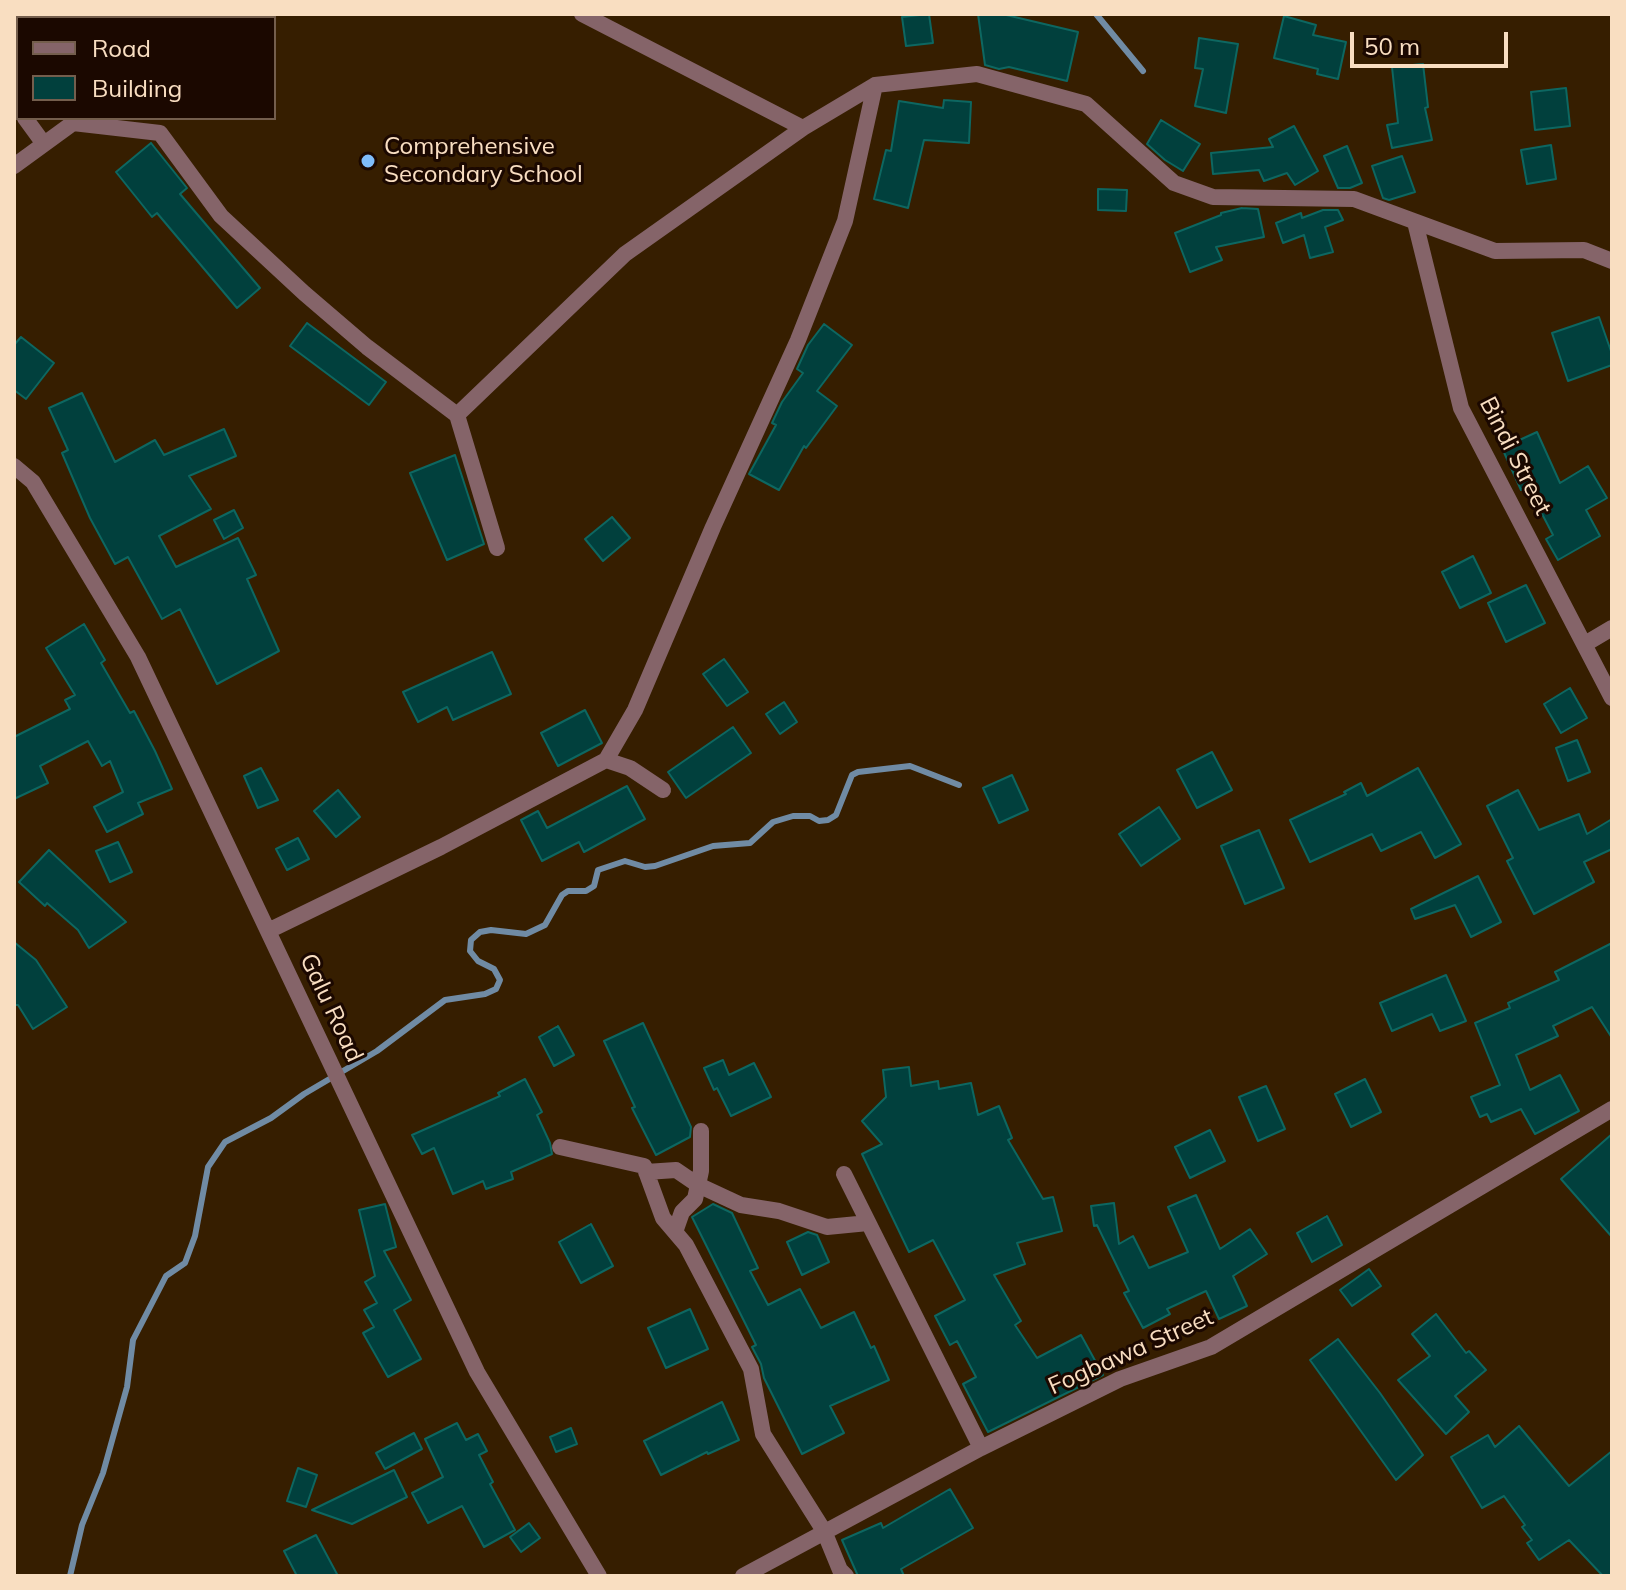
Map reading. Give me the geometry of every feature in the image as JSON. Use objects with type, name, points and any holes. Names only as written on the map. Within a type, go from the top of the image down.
[{"type":"street","points":[[582,14],[803,128]]},
{"type":"street","points":[[457,415],[625,254],[803,128],[875,85],[977,74],[1086,104],[1174,183],[1213,197],[1354,199],[1495,251],[1584,250],[1612,261]]},
{"type":"street","points":[[268,931],[441,847],[606,760],[635,710],[798,340],[845,221],[875,85]]},
{"type":"street","points":[[26,120],[44,144]]},
{"type":"street","points":[[14,166],[73,120],[160,133],[221,216],[367,347],[457,415],[497,548]]},
{"type":"street","name":"Bindi Street","points":[[1415,222],[1461,408],[1612,698]]},
{"type":"street","name":"Galu Road","points":[[14,466],[33,482],[138,657],[477,1372],[599,1576]]},
{"type":"street","points":[[1585,644],[1612,628]]},
{"type":"street","points":[[606,760],[630,768],[663,790]]},
{"type":"street","name":"Fogbawa Street","points":[[743,1576],[981,1448],[1120,1379],[1211,1347],[1612,1109]]},
{"type":"street","points":[[675,1232],[682,1212],[695,1199],[701,1131]]},
{"type":"street","points":[[560,1147],[644,1166],[663,1218],[686,1245],[751,1369],[763,1434],[824,1531],[840,1570],[846,1576]]},
{"type":"street","points":[[646,1172],[676,1170],[698,1185],[741,1205],[779,1211],[827,1227],[868,1223]]},
{"type":"street","points":[[844,1174],[981,1448]]},
{"type":"building","points":[[929,14],[933,43],[906,46],[902,17]]},
{"type":"building","points":[[978,14],[1002,14],[1078,32],[1067,81],[1009,67],[999,69],[985,65]]},
{"type":"building","points":[[1284,16],[1316,25],[1313,35],[1346,42],[1338,79],[1317,74],[1318,69],[1274,58]]},
{"type":"building","points":[[1199,38],[1238,44],[1226,113],[1195,106],[1203,69],[1195,68]]},
{"type":"building","points":[[1423,64],[1428,107],[1425,108],[1432,140],[1392,148],[1387,125],[1398,123],[1392,67]]},
{"type":"building","points":[[1566,88],[1570,126],[1535,130],[1531,92]]},
{"type":"building","points":[[944,100],[971,102],[969,143],[924,140],[908,208],[874,199],[886,150],[891,151],[899,101],[943,108]]},
{"type":"building","points":[[1161,120],[1200,144],[1183,171],[1147,144]]},
{"type":"building","points":[[1294,126],[1318,171],[1295,185],[1287,173],[1264,181],[1259,170],[1213,174],[1211,153],[1273,147],[1269,139]]},
{"type":"building","points":[[151,143],[187,188],[180,194],[260,288],[237,308],[157,213],[152,217],[116,172]]},
{"type":"building","points":[[1551,145],[1556,179],[1527,184],[1521,150]]},
{"type":"building","points":[[1347,146],[1362,183],[1350,188],[1338,188],[1324,156]]},
{"type":"building","points":[[1402,156],[1415,192],[1389,200],[1383,198],[1372,166]]},
{"type":"building","points":[[1098,189],[1127,190],[1126,211],[1098,210]]},
{"type":"building","points":[[1242,208],[1258,209],[1264,237],[1216,247],[1222,260],[1190,272],[1175,233],[1221,213]]},
{"type":"building","points":[[1323,210],[1338,210],[1343,220],[1325,227],[1333,252],[1310,258],[1304,235],[1283,243],[1276,223],[1301,213],[1302,218]]},
{"type":"building","points":[[1599,317],[1612,354],[1612,365],[1568,381],[1552,333]]},
{"type":"building","points":[[307,323],[386,382],[369,405],[290,346]]},
{"type":"building","points":[[824,324],[852,345],[817,391],[837,406],[806,448],[804,446],[779,490],[749,474],[776,425],[772,423],[782,402],[803,373],[797,369],[808,345]]},
{"type":"building","points":[[21,337],[54,363],[26,399],[14,390],[14,345]]},
{"type":"building","points":[[82,393],[115,462],[155,440],[164,455],[224,429],[236,456],[189,476],[211,509],[159,536],[176,567],[238,538],[256,575],[247,579],[279,651],[217,684],[180,609],[162,619],[128,557],[115,564],[90,518],[62,453],[68,450],[49,408]]},
{"type":"building","points":[[1537,432],[1560,483],[1588,466],[1607,498],[1586,510],[1600,536],[1558,560],[1546,539],[1553,535],[1528,487],[1521,490],[1502,448]]},
{"type":"building","points":[[455,455],[484,544],[447,560],[410,473]]},
{"type":"building","points":[[234,510],[243,528],[224,539],[214,520]]},
{"type":"building","points":[[612,517],[630,538],[603,561],[585,539]]},
{"type":"building","points":[[1473,556],[1491,593],[1460,608],[1442,572]]},
{"type":"building","points":[[1526,585],[1545,623],[1506,642],[1488,603]]},
{"type":"building","points":[[84,624],[105,660],[101,663],[130,713],[134,711],[172,789],[138,803],[143,814],[107,832],[94,807],[123,792],[110,761],[102,766],[88,741],[40,766],[48,783],[14,799],[14,737],[70,709],[65,700],[75,695],[46,648]]},
{"type":"building","points":[[492,652],[511,694],[453,720],[447,707],[418,722],[403,692]]},
{"type":"building","points":[[724,659],[748,692],[727,706],[703,674]]},
{"type":"building","points":[[1570,688],[1587,718],[1561,733],[1544,704]]},
{"type":"building","points":[[784,702],[797,722],[780,734],[766,714]]},
{"type":"building","points":[[585,710],[602,743],[558,766],[541,733]]},
{"type":"building","points":[[733,727],[751,753],[686,798],[668,772]]},
{"type":"building","points":[[1577,740],[1590,772],[1568,781],[1556,748]]},
{"type":"building","points":[[1212,752],[1232,790],[1197,808],[1177,770]]},
{"type":"building","points":[[261,768],[278,800],[258,808],[244,776]]},
{"type":"building","points":[[1418,768],[1461,844],[1435,858],[1421,832],[1381,851],[1372,834],[1310,862],[1290,820],[1346,794],[1344,792],[1361,783],[1367,796]]},
{"type":"building","points":[[1012,775],[1028,810],[999,823],[983,788]]},
{"type":"building","points":[[627,786],[645,819],[584,852],[579,842],[542,861],[521,820],[538,811],[547,828]]},
{"type":"building","points":[[338,790],[360,817],[336,837],[314,811]]},
{"type":"building","points":[[1518,790],[1539,830],[1579,814],[1587,834],[1612,819],[1612,849],[1584,862],[1594,882],[1534,914],[1507,861],[1513,858],[1487,806]]},
{"type":"building","points":[[1159,807],[1180,839],[1141,866],[1119,834]]},
{"type":"building","points":[[1259,830],[1284,888],[1245,904],[1221,846]]},
{"type":"building","points":[[298,838],[309,859],[287,870],[276,849]]},
{"type":"building","points":[[118,842],[132,872],[110,882],[96,851]]},
{"type":"building","points":[[49,850],[126,922],[89,948],[78,930],[19,882]]},
{"type":"building","points":[[1478,876],[1501,922],[1471,937],[1455,905],[1415,919],[1411,909]]},
{"type":"building","points":[[14,942],[36,960],[67,1007],[33,1029],[18,1005],[14,1005]]},
{"type":"building","points":[[1612,943],[1612,1038],[1592,1007],[1553,1026],[1558,1036],[1516,1055],[1530,1090],[1560,1075],[1579,1111],[1535,1134],[1521,1109],[1491,1122],[1487,1114],[1480,1117],[1471,1097],[1500,1085],[1475,1023],[1510,1008],[1508,1003],[1559,980],[1555,972]]},
{"type":"building","points":[[1446,975],[1466,1021],[1440,1031],[1432,1014],[1392,1031],[1380,1003]]},
{"type":"building","points":[[643,1023],[691,1127],[690,1137],[656,1155],[604,1041]]},
{"type":"building","points":[[558,1026],[574,1055],[554,1066],[539,1037]]},
{"type":"building","points":[[723,1060],[729,1075],[754,1063],[771,1097],[731,1116],[704,1068]]},
{"type":"building","points":[[909,1067],[911,1086],[938,1081],[939,1089],[971,1083],[978,1115],[999,1106],[1012,1138],[1008,1140],[1043,1199],[1053,1197],[1062,1231],[1017,1243],[1025,1264],[994,1275],[1021,1321],[1015,1325],[1037,1358],[1081,1335],[1103,1375],[988,1432],[963,1384],[976,1377],[957,1341],[950,1345],[935,1316],[965,1300],[933,1240],[909,1252],[862,1154],[882,1144],[862,1121],[886,1097],[883,1070]]},
{"type":"building","points":[[525,1079],[542,1112],[537,1115],[552,1154],[511,1172],[513,1179],[486,1189],[483,1181],[453,1194],[434,1148],[422,1154],[412,1135],[500,1096],[498,1093]]},
{"type":"building","points":[[1365,1079],[1381,1112],[1351,1127],[1335,1094]]},
{"type":"building","points":[[1266,1086],[1285,1129],[1258,1141],[1239,1097]]},
{"type":"building","points":[[1210,1130],[1225,1161],[1190,1178],[1175,1147]]},
{"type":"building","points":[[1612,1134],[1612,1237],[1561,1179]]},
{"type":"building","points":[[1196,1195],[1220,1249],[1250,1229],[1267,1254],[1233,1276],[1247,1306],[1219,1319],[1206,1291],[1167,1309],[1170,1314],[1143,1328],[1124,1293],[1129,1291],[1097,1225],[1094,1226],[1091,1206],[1114,1203],[1119,1244],[1133,1236],[1149,1268],[1188,1252],[1168,1207]]},
{"type":"building","points":[[385,1204],[396,1247],[384,1251],[411,1300],[394,1310],[421,1359],[388,1377],[363,1333],[374,1327],[364,1310],[377,1303],[365,1282],[375,1276],[359,1210]]},
{"type":"building","points":[[713,1204],[732,1213],[758,1268],[750,1271],[768,1305],[800,1289],[821,1328],[854,1312],[889,1380],[830,1406],[844,1433],[802,1454],[764,1378],[752,1347],[756,1345],[692,1217]]},
{"type":"building","points":[[1327,1216],[1342,1245],[1312,1262],[1297,1233]]},
{"type":"building","points":[[591,1224],[613,1266],[581,1283],[559,1242]]},
{"type":"building","points":[[808,1232],[817,1235],[829,1262],[802,1275],[787,1242]]},
{"type":"building","points":[[1369,1269],[1381,1286],[1352,1306],[1340,1290]]},
{"type":"building","points":[[690,1309],[708,1349],[666,1368],[648,1328]]},
{"type":"building","points":[[1436,1314],[1466,1353],[1469,1351],[1486,1370],[1455,1396],[1469,1412],[1446,1434],[1398,1380],[1430,1356],[1412,1334]]},
{"type":"building","points":[[1338,1339],[1423,1455],[1396,1480],[1310,1360]]},
{"type":"building","points":[[722,1402],[739,1440],[661,1475],[644,1441]]},
{"type":"building","points":[[457,1423],[466,1440],[478,1434],[487,1451],[479,1455],[493,1482],[490,1484],[515,1530],[484,1547],[462,1506],[428,1523],[412,1493],[443,1477],[425,1439]]},
{"type":"building","points":[[1519,1426],[1569,1486],[1612,1451],[1612,1576],[1603,1576],[1569,1540],[1539,1560],[1527,1543],[1532,1540],[1522,1527],[1525,1525],[1504,1496],[1482,1508],[1451,1457],[1488,1435],[1495,1447]]},
{"type":"building","points":[[571,1428],[577,1444],[556,1452],[550,1437]]},
{"type":"building","points":[[414,1433],[422,1449],[385,1469],[376,1453]]},
{"type":"building","points":[[298,1468],[317,1475],[306,1507],[287,1501]]},
{"type":"building","points":[[394,1470],[407,1497],[352,1524],[312,1510]]},
{"type":"building","points":[[950,1489],[973,1528],[901,1569],[904,1576],[858,1576],[842,1540],[881,1523],[883,1528]]},
{"type":"building","points":[[529,1523],[540,1538],[521,1552],[510,1537]]},
{"type":"building","points":[[316,1535],[338,1576],[297,1576],[284,1551]]},
{"type":"waterway","points":[[1096,14],[1143,71]]},
{"type":"waterway","points":[[70,1576],[82,1525],[103,1473],[127,1387],[133,1340],[166,1276],[185,1263],[195,1236],[208,1167],[225,1142],[271,1118],[304,1094],[377,1051],[445,1000],[485,994],[496,989],[500,980],[494,969],[478,961],[470,951],[471,940],[480,932],[491,930],[526,934],[545,925],[562,895],[568,891],[586,891],[594,886],[598,870],[625,861],[645,867],[655,866],[713,846],[750,843],[773,822],[793,816],[828,820],[836,815],[852,775],[858,772],[910,766],[959,785]]},
{"type":"place","name":"Comprehensive Secondary School","points":[[368,161]]}]
